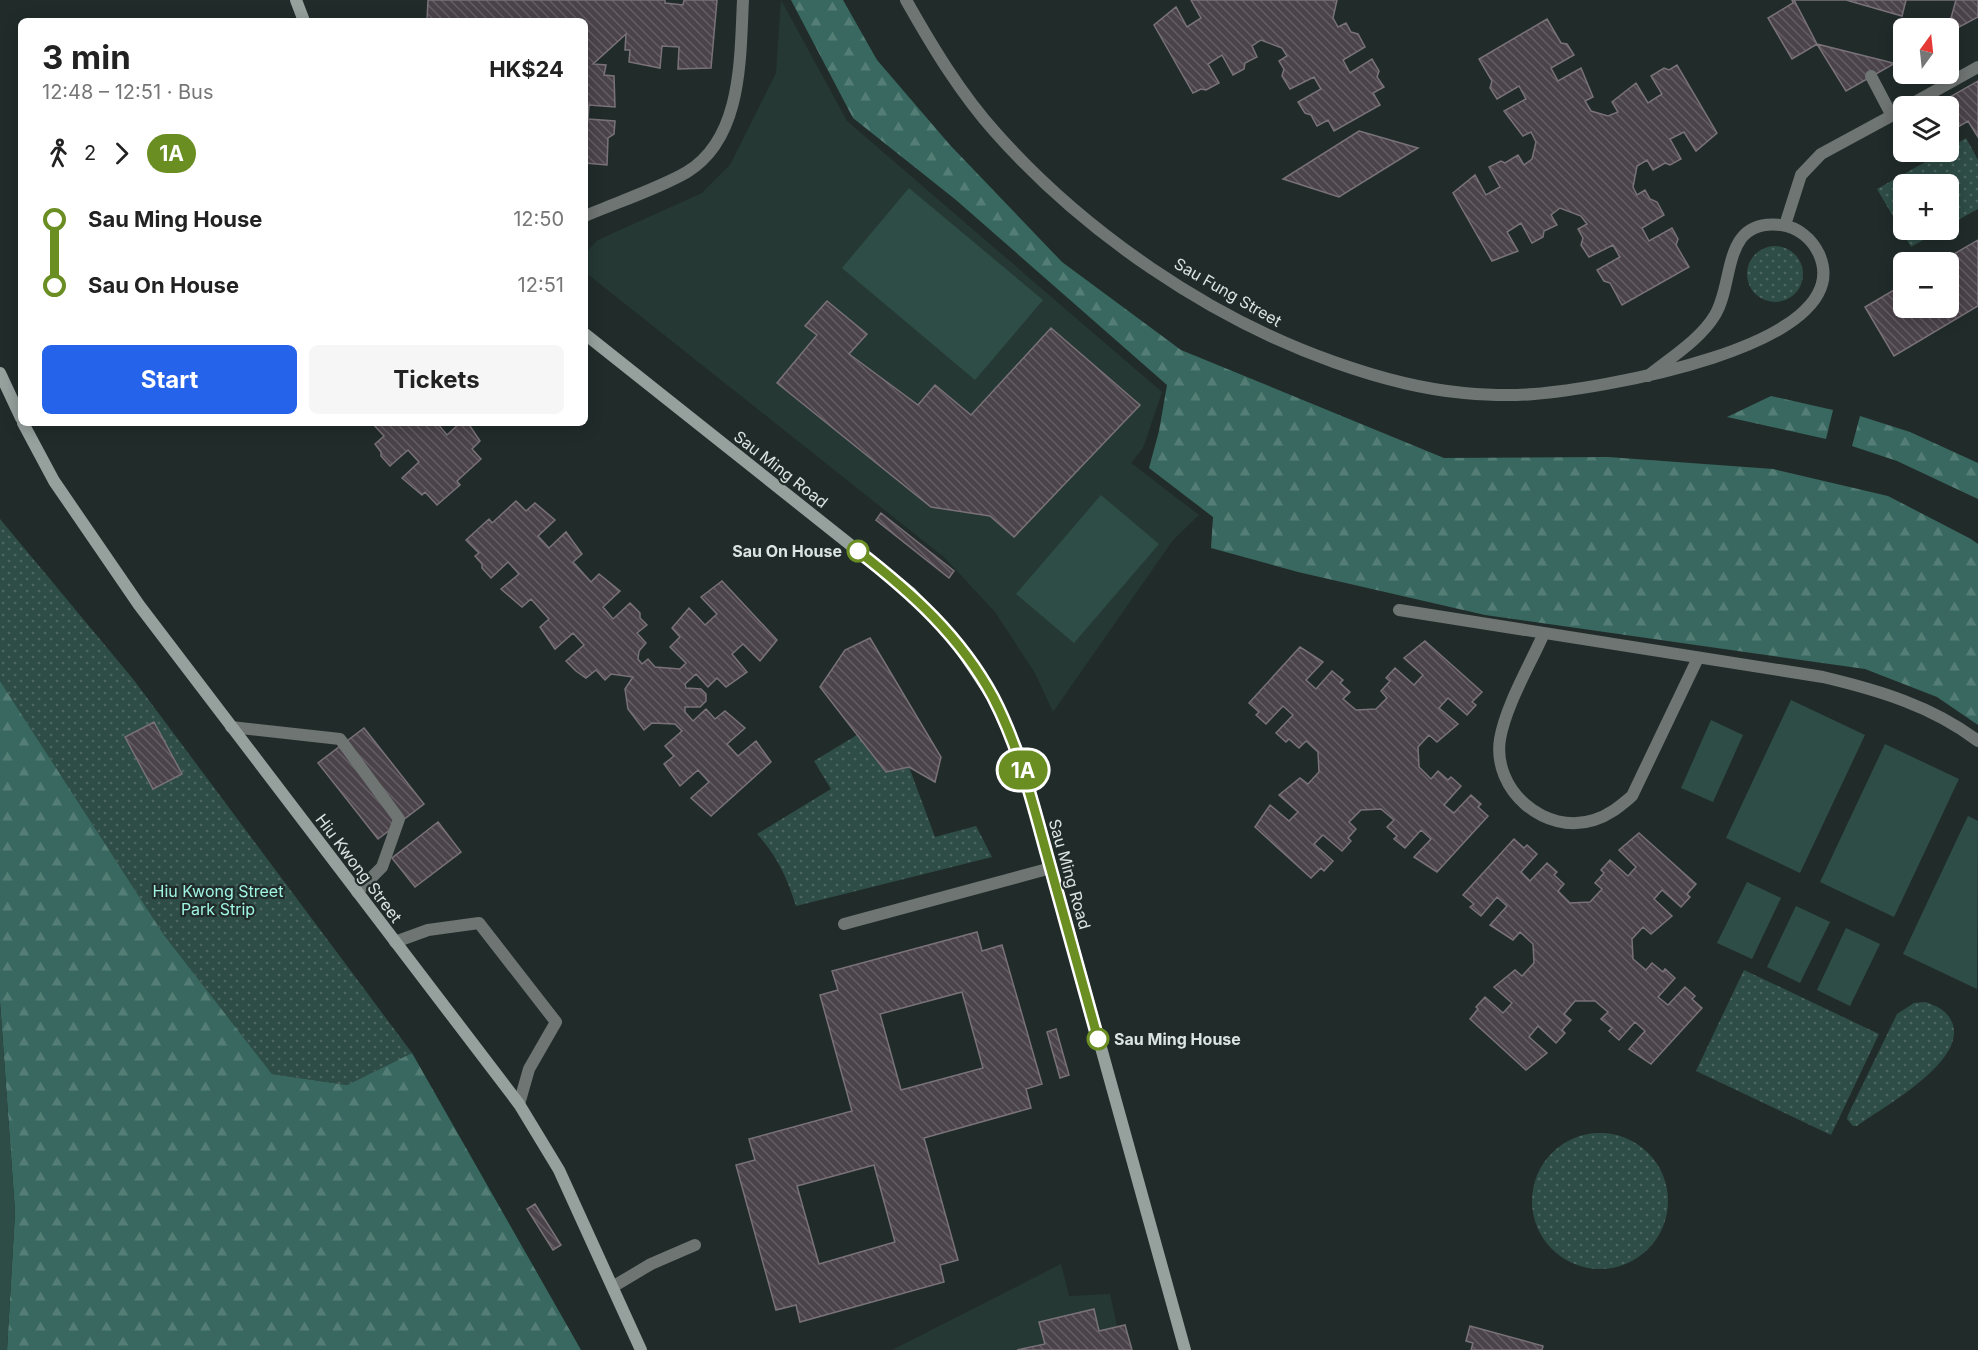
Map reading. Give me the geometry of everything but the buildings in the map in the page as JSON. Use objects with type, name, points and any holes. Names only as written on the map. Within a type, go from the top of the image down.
[{"type":"street","points":[[296,0],[303,18]]},
{"type":"street","name":"Sau Ming Road","points":[[588,336],[911,593],[956,642],[992,696],[1020,756],[1185,1350]]},
{"type":"street","points":[[0,373],[18,412]]},
{"type":"street","name":"Hiu Kwong Street","points":[[25,426],[54,482],[92,541],[519,1104],[559,1170],[614,1286],[641,1350]]},
{"type":"lane","points":[[588,215],[687,172],[713,148],[736,92],[743,0]]},
{"type":"lane","name":"Sau Fung Street","points":[[906,0],[941,61],[993,131],[1053,193],[1121,248],[1269,336],[1333,362],[1398,382],[1464,393],[1532,394],[1648,376],[1734,351],[1804,312],[1821,286],[1823,271],[1820,255],[1812,242],[1800,231],[1785,225]]},
{"type":"lane","points":[[1926,96],[1978,67]]},
{"type":"lane","points":[[1871,76],[1893,105]]},
{"type":"lane","points":[[1648,376],[1706,328],[1716,314],[1724,298],[1732,253],[1741,239],[1754,230],[1769,225],[1785,225],[1801,175],[1821,154],[1893,115]]},
{"type":"lane","points":[[1399,610],[1823,677],[1877,689],[1928,710],[1978,741]]},
{"type":"lane","points":[[1544,633],[1507,717],[1500,740],[1500,764],[1509,786],[1524,805],[1545,818],[1568,824],[1592,821],[1614,812],[1632,796],[1698,658]]},
{"type":"lane","points":[[231,727],[340,739],[399,819],[382,867],[357,892]]},
{"type":"lane","points":[[844,924],[1051,868]]},
{"type":"lane","points":[[395,942],[428,930],[479,923],[556,1022],[529,1069],[519,1104]]},
{"type":"lane","points":[[614,1286],[651,1264],[695,1245]]},
{"type":"shaded area","points":[[781,0],[847,121],[1162,392],[1143,448],[1131,463],[1199,515],[1173,540],[1053,712],[1035,673],[995,612],[945,558],[588,274],[588,250],[598,240],[702,193],[730,165],[776,73]]},
{"type":"shaded area","points":[[1061,1264],[1069,1296],[1110,1294],[1117,1326],[1125,1325],[1132,1350],[892,1350]]},
{"type":"green space","points":[[791,0],[843,0],[877,60],[950,145],[1062,262],[1181,350],[1444,458],[1608,457],[1773,469],[1888,496],[1971,539],[1978,544],[1978,725],[1937,697],[1865,669],[1485,615],[1298,572],[1211,548],[1213,517],[1149,468],[1159,431],[1167,385],[956,200],[853,118]]},
{"type":"green space","points":[[1966,138],[1978,160],[1978,209],[1959,219],[1959,174],[1904,174],[1925,162],[1959,162],[1959,142]]},
{"type":"green space","points":[[1893,180],[1893,216],[1877,189]]},
{"type":"green space","points":[[909,188],[1043,300],[975,380],[842,268]]},
{"type":"green space","points":[[1907,240],[1923,240],[1911,247]]},
{"type":"green space","points":[[1775,246],[1786,248],[1795,254],[1801,263],[1803,274],[1801,285],[1795,294],[1786,300],[1775,302],[1764,300],[1755,294],[1749,285],[1747,274],[1749,263],[1755,254],[1764,248]]},
{"type":"green space","points":[[1771,396],[1833,410],[1826,439],[1727,417]]},
{"type":"green space","points":[[1860,416],[1910,432],[1978,463],[1978,499],[1897,461],[1852,446]]},
{"type":"green space","points":[[1101,495],[1159,544],[1074,643],[1016,594]]},
{"type":"green space","name":"Hiu Kwong Street Park Strip","points":[[0,519],[133,679],[412,1053],[347,1085],[272,1074],[164,935],[0,681]]},
{"type":"green space","points":[[0,681],[164,935],[272,1074],[347,1085],[412,1053],[581,1350],[7,1350],[15,1212],[0,1002]]},
{"type":"green space","points":[[1791,700],[1865,735],[1800,873],[1726,838]]},
{"type":"green space","points":[[1711,720],[1743,735],[1713,802],[1681,788]]},
{"type":"green space","points":[[857,735],[885,772],[909,767],[935,837],[976,826],[992,857],[796,906],[781,867],[757,834],[831,789],[814,761]]},
{"type":"green space","points":[[1885,744],[1959,779],[1894,917],[1820,882]]},
{"type":"green space","points":[[1968,816],[1978,821],[1977,989],[1903,954]]},
{"type":"green space","points":[[1747,882],[1781,898],[1752,959],[1717,943]]},
{"type":"green space","points":[[1796,906],[1830,922],[1800,983],[1767,967]]},
{"type":"green space","points":[[1846,928],[1880,944],[1850,1006],[1817,990]]},
{"type":"green space","points":[[1744,970],[1879,1034],[1831,1135],[1696,1071]]},
{"type":"green space","points":[[0,1002],[15,1212],[7,1350],[0,1350]]},
{"type":"green space","points":[[1925,1002],[1942,1010],[1951,1020],[1953,1039],[1946,1054],[1919,1083],[1857,1126],[1853,1126],[1847,1119],[1848,1115],[1897,1014],[1914,1003]]},
{"type":"green space","points":[[1600,1133],[1626,1138],[1638,1144],[1648,1153],[1657,1163],[1663,1175],[1668,1201],[1663,1227],[1657,1239],[1648,1249],[1638,1258],[1626,1264],[1600,1269],[1574,1264],[1562,1258],[1552,1249],[1543,1239],[1537,1227],[1532,1201],[1537,1175],[1543,1163],[1552,1153],[1562,1144],[1574,1138]]},
{"type":"bus line","name":"1A","points":[[858,551],[911,593],[927,610],[956,642],[992,696],[1020,756],[1098,1039]]},
{"type":"place","name":"Sau On House","points":[[858,551]]},
{"type":"place","name":"Sau Ming House","points":[[1098,1039]]}]
